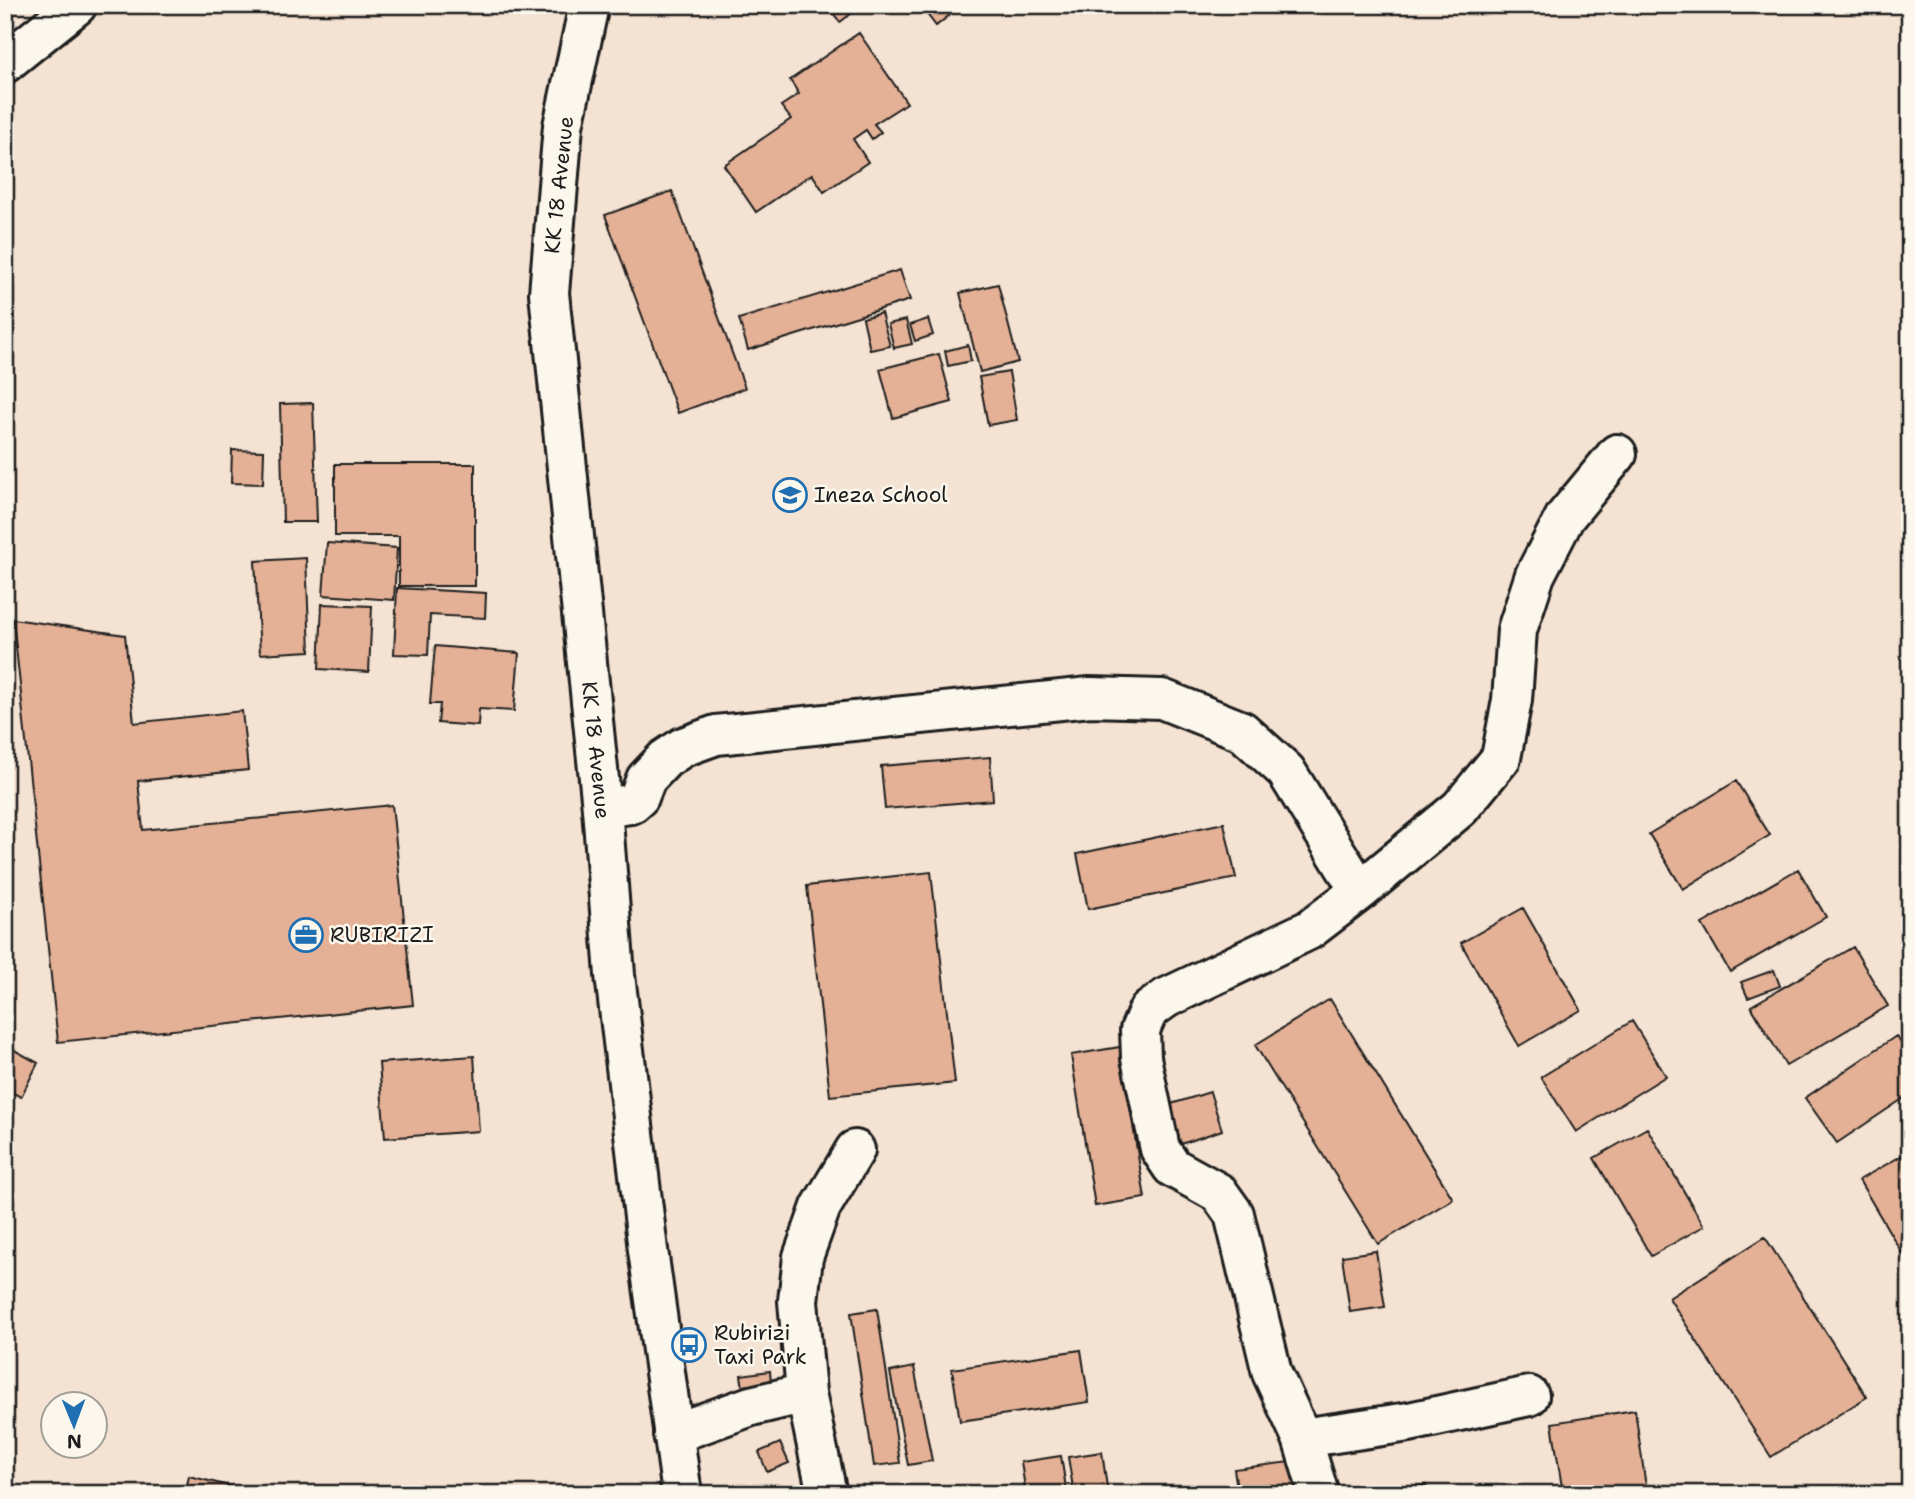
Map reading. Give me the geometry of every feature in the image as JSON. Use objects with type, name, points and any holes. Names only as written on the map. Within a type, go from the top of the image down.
[{"type":"main road","points":[[5,62],[77,5]]},
{"type":"main road","name":"KK 18 Avenue","points":[[589,5],[564,126],[549,293],[602,808],[615,975],[648,1250],[682,1494]]},
{"type":"main road","points":[[1319,1494],[1302,1438],[1272,1373],[1234,1213],[1219,1193],[1172,1167],[1160,1149],[1141,1058],[1140,1030],[1148,1011],[1167,998],[1309,930],[1460,808],[1501,758],[1512,700],[1517,630],[1535,575],[1565,517],[1617,454]]},
{"type":"main road","points":[[602,808],[631,804],[639,797],[646,779],[665,759],[683,747],[716,735],[1090,697],[1163,699],[1242,731],[1286,771],[1360,891]]},
{"type":"main road","points":[[827,1494],[806,1392],[798,1301],[803,1257],[821,1207],[855,1150]]},
{"type":"main road","points":[[673,1434],[751,1406],[806,1392]]},
{"type":"main road","points":[[1302,1438],[1409,1422],[1529,1396]]},
{"type":"building","points":[[5,5],[21,5],[5,22]]},
{"type":"building","points":[[504,5],[533,5],[532,10]]},
{"type":"building","points":[[827,5],[858,5],[860,7],[840,22]]},
{"type":"building","points":[[920,5],[952,5],[956,10],[936,26]]},
{"type":"building","points":[[859,33],[907,103],[874,124],[881,132],[872,139],[866,130],[853,139],[868,162],[824,192],[812,174],[756,212],[724,165],[791,119],[781,106],[799,94],[790,80]]},
{"type":"building","points":[[672,191],[745,388],[678,413],[605,215]]},
{"type":"building","points":[[900,270],[910,300],[748,350],[739,319]]},
{"type":"building","points":[[998,284],[1018,362],[980,372],[960,293]]},
{"type":"building","points":[[881,313],[890,346],[870,350],[863,318]]},
{"type":"building","points":[[928,319],[933,335],[915,341],[910,325]]},
{"type":"building","points":[[906,320],[912,344],[894,348],[888,324]]},
{"type":"building","points":[[968,345],[971,361],[948,366],[945,351]]},
{"type":"building","points":[[939,354],[952,402],[893,418],[880,369]]},
{"type":"building","points":[[1009,372],[1017,420],[988,425],[979,377]]},
{"type":"building","points":[[313,403],[317,522],[283,522],[280,404]]},
{"type":"building","points":[[232,450],[264,451],[263,484],[231,483]]},
{"type":"building","points":[[335,464],[475,464],[475,586],[399,586],[399,536],[335,536]]},
{"type":"building","points":[[327,543],[397,548],[394,600],[323,595]]},
{"type":"building","points":[[306,558],[310,651],[260,654],[255,561]]},
{"type":"building","points":[[397,588],[486,593],[485,618],[430,615],[428,655],[394,654]]},
{"type":"building","points":[[322,604],[372,606],[369,672],[319,669]]},
{"type":"building","points":[[13,619],[125,635],[134,723],[242,711],[248,770],[138,781],[143,830],[392,805],[413,1005],[58,1042]]},
{"type":"building","points":[[435,646],[519,653],[514,711],[479,709],[478,726],[438,723],[440,704],[430,704]]},
{"type":"building","points":[[990,757],[993,800],[885,809],[881,766]]},
{"type":"building","points":[[1736,781],[1770,835],[1683,889],[1649,834]]},
{"type":"building","points":[[1224,823],[1236,878],[1088,909],[1077,854]]},
{"type":"building","points":[[5,856],[15,861],[5,877]]},
{"type":"building","points":[[1798,869],[1826,917],[1730,972],[1702,924]]},
{"type":"building","points":[[931,872],[955,1083],[830,1096],[807,886]]},
{"type":"building","points":[[1523,908],[1581,1010],[1519,1046],[1461,943]]},
{"type":"building","points":[[1853,947],[1888,1006],[1786,1066],[1751,1006]]},
{"type":"building","points":[[1774,970],[1780,986],[1748,998],[1741,982]]},
{"type":"building","points":[[1330,999],[1453,1199],[1378,1244],[1255,1045]]},
{"type":"building","points":[[1632,1021],[1666,1076],[1576,1132],[1541,1077]]},
{"type":"building","points":[[1896,1036],[1910,1055],[1910,1094],[1837,1143],[1805,1098]]},
{"type":"building","points":[[5,1045],[38,1063],[21,1097],[5,1089]]},
{"type":"building","points":[[1120,1047],[1145,1198],[1095,1206],[1071,1055]]},
{"type":"building","points":[[474,1056],[479,1131],[385,1138],[379,1063]]},
{"type":"building","points":[[1210,1092],[1222,1130],[1181,1144],[1168,1105]]},
{"type":"building","points":[[1647,1128],[1704,1226],[1651,1256],[1594,1158]]},
{"type":"building","points":[[1910,1151],[1910,1264],[1909,1265],[1859,1180]]},
{"type":"building","points":[[1765,1237],[1867,1397],[1771,1457],[1669,1298]]},
{"type":"building","points":[[1376,1251],[1385,1307],[1350,1312],[1342,1256]]},
{"type":"building","points":[[877,1309],[900,1463],[874,1466],[851,1313]]},
{"type":"building","points":[[1081,1350],[1089,1402],[960,1421],[952,1369]]},
{"type":"building","points":[[914,1367],[932,1461],[908,1465],[890,1372]]},
{"type":"building","points":[[770,1371],[771,1384],[743,1388],[741,1375]]},
{"type":"building","points":[[1635,1410],[1647,1494],[1563,1494],[1552,1423]]},
{"type":"building","points":[[780,1443],[789,1463],[767,1472],[759,1452]]},
{"type":"building","points":[[1102,1452],[1108,1494],[1074,1494],[1068,1457]]},
{"type":"building","points":[[1061,1456],[1067,1494],[1026,1494],[1021,1462]]},
{"type":"building","points":[[1298,1461],[1303,1494],[1238,1494],[1234,1469]]},
{"type":"building","points":[[189,1476],[261,1494],[185,1494]]},
{"type":"building","points":[[1426,1485],[1428,1494],[1381,1494]]},
{"type":"place","name":"Ineza School","points":[[790,495]]},
{"type":"place","name":"RUBIRIZI","points":[[306,935]]},
{"type":"place","name":"Rubirizi Taxi Park","points":[[689,1345]]}]
